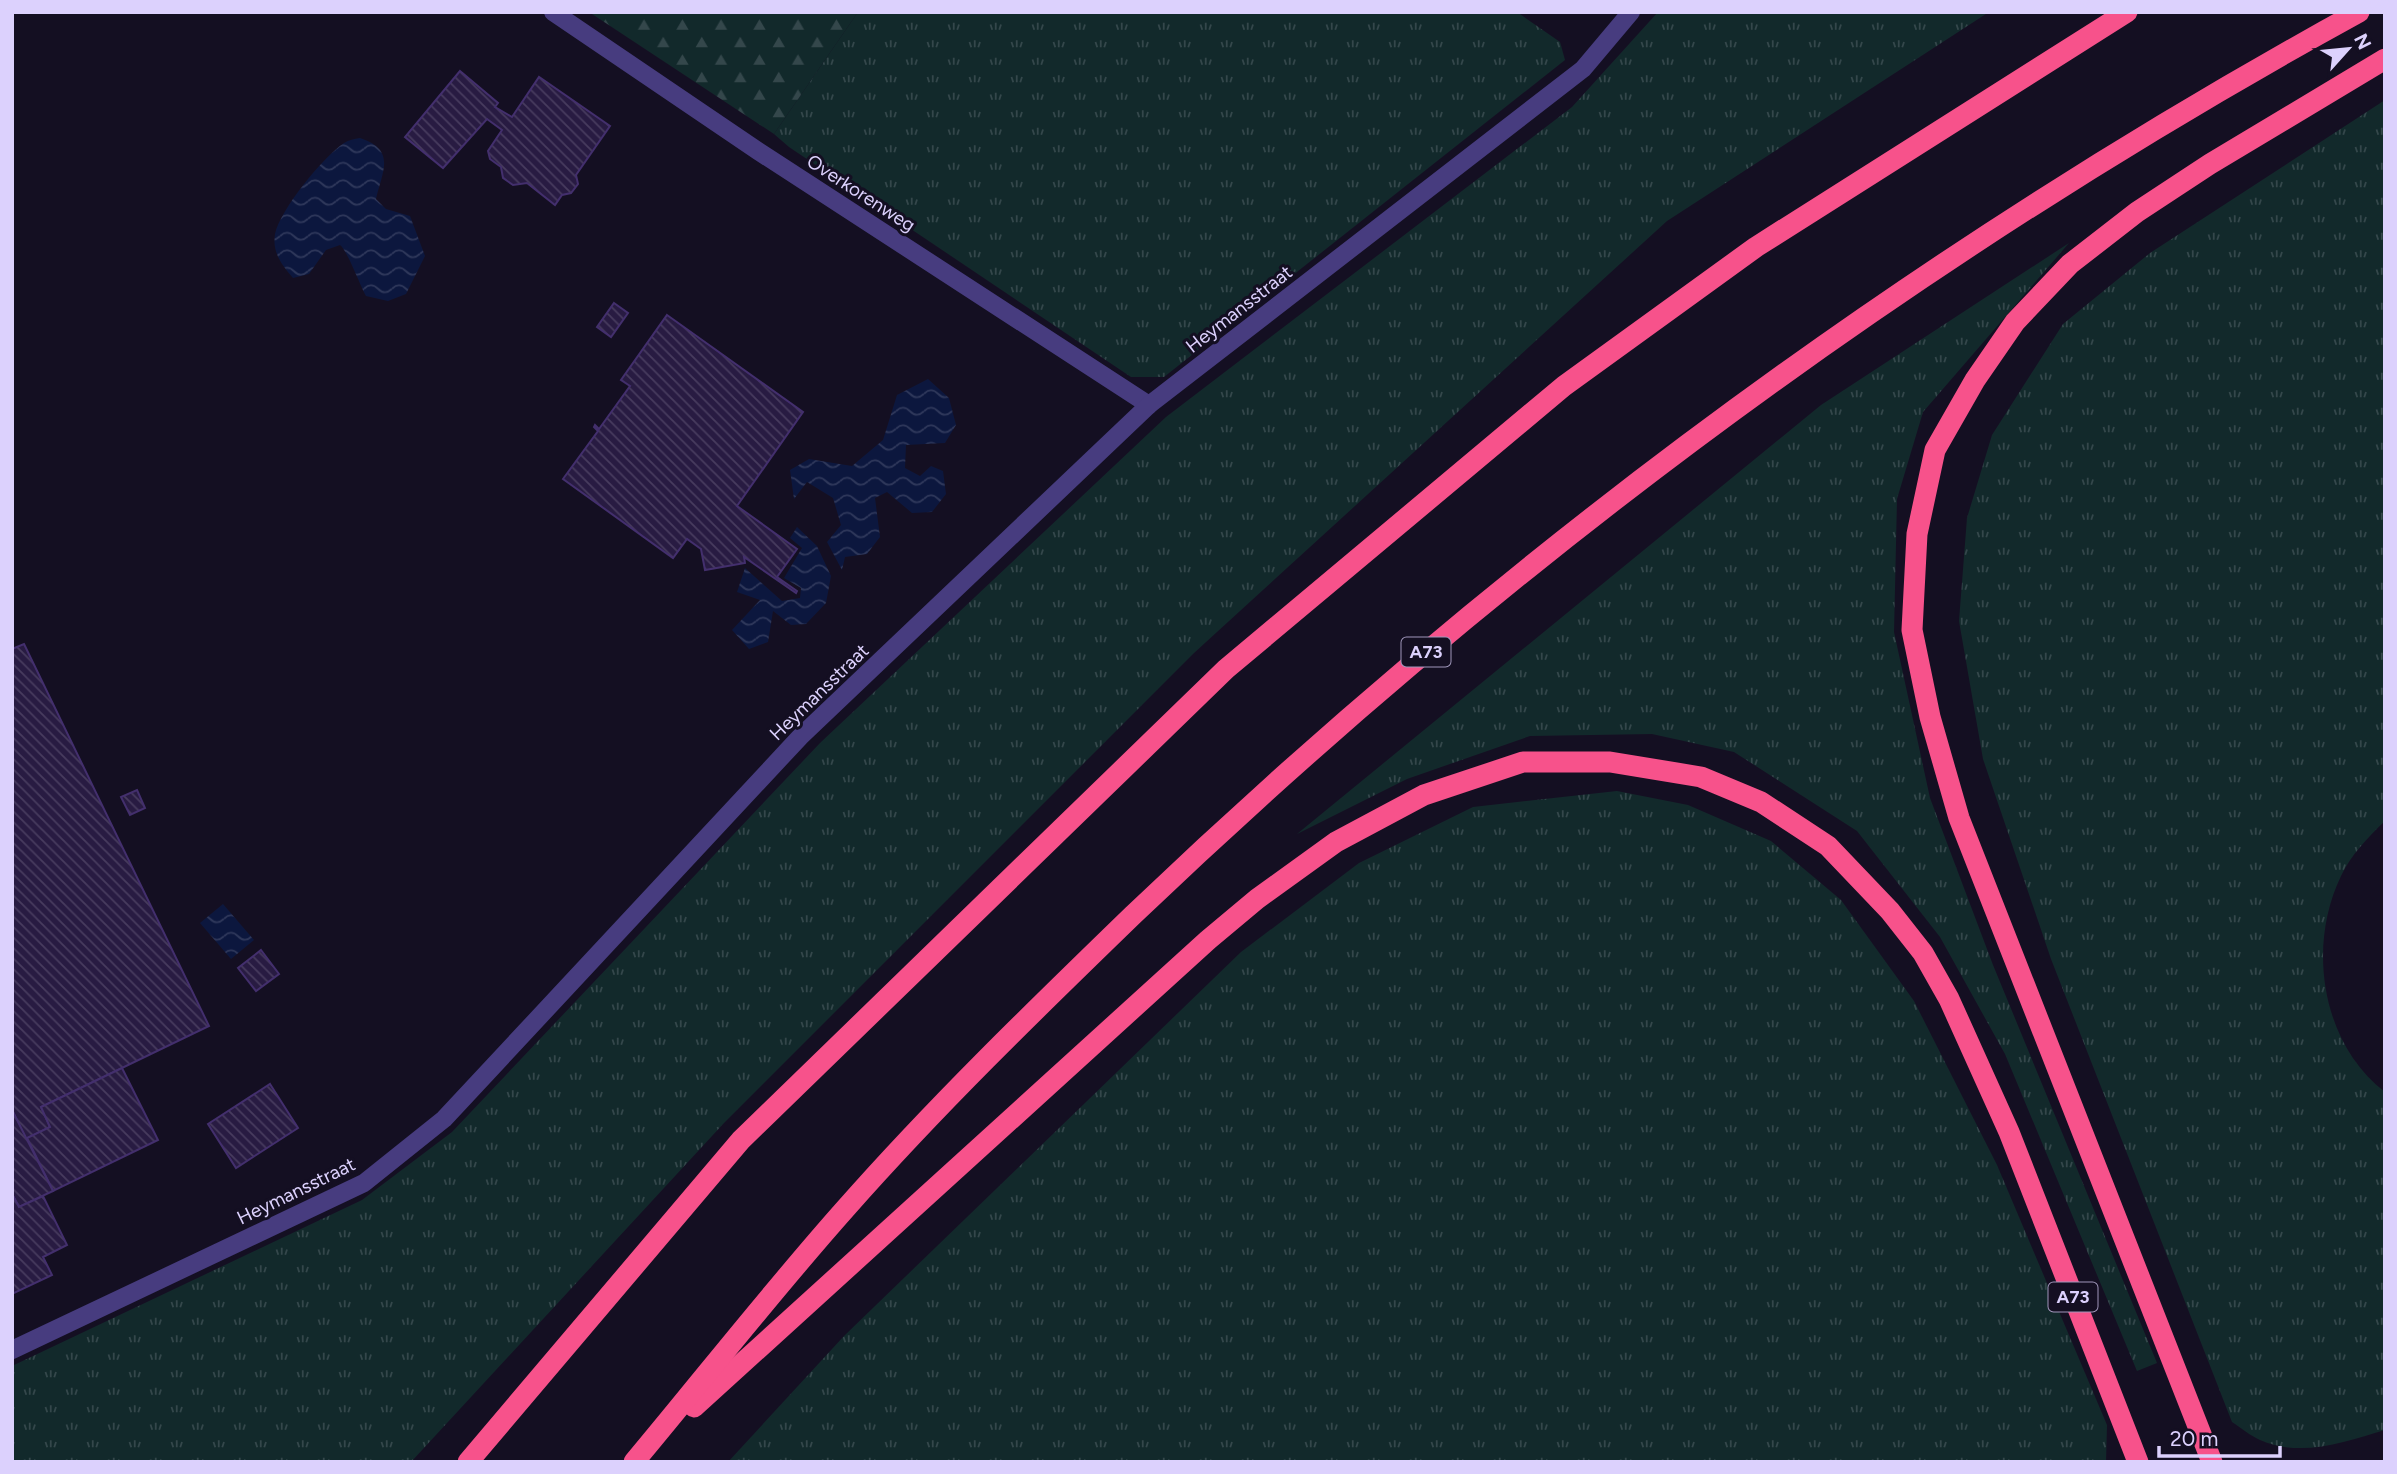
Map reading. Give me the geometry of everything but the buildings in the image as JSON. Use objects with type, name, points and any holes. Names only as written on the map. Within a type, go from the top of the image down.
[{"type":"highway","points":[[468,1462],[741,1140],[1226,669],[1575,378],[1756,247],[2127,12]]},
{"type":"highway","name":"A73","points":[[635,1461],[847,1207],[964,1083],[1206,845],[1350,716],[1625,490],[1818,350],[2022,212],[2233,81],[2359,12]]},
{"type":"highway","points":[[2212,1462],[1959,818],[1930,718],[1912,630],[1917,534],[1935,450],[1975,380],[2015,322],[2070,264],[2137,212],[2210,164],[2385,60]]},
{"type":"highway","name":"A73","points":[[635,1461],[1198,950],[1268,890],[1336,842],[1423,795],[1523,762],[1610,762],[1702,777],[1761,802],[1828,846],[1890,911],[1923,953],[1949,999],[2009,1132],[2138,1462]]},
{"type":"street","name":"Overkorenweg","points":[[553,12],[758,151],[1149,405]]},
{"type":"street","name":"Heymansstraat","points":[[12,1350],[364,1183],[444,1119],[800,737],[1149,405],[1583,69],[1631,12]]},
{"type":"green space","points":[[589,12],[858,12],[774,134]]},
{"type":"green space","points":[[858,12],[1517,12],[1560,42],[1565,60],[1164,377],[1131,377],[789,147],[774,134]]},
{"type":"green space","points":[[1658,12],[1989,12],[1667,221],[1194,653],[724,1123],[411,1462],[12,1462],[12,1366],[362,1200],[452,1132],[820,743],[1166,417],[1572,107]]},
{"type":"green space","points":[[2385,100],[2385,821],[2360,847],[2341,876],[2331,903],[2323,962],[2326,992],[2334,1021],[2346,1047],[2363,1072],[2385,1092],[2385,1430],[2323,1446],[2291,1448],[2260,1440],[2232,1422],[2051,959],[1983,759],[1959,621],[1967,518],[1992,435],[2063,324],[2150,253]]},
{"type":"green space","points":[[2069,243],[1923,412],[1897,499],[1894,632],[1930,798],[1993,965],[2157,1363],[2137,1371],[2005,1054],[1940,937],[1857,831],[1734,752],[1652,734],[1530,736],[1407,779],[1297,834],[1821,405]]},
{"type":"green space","points":[[1617,791],[1688,805],[1771,841],[1841,900],[1914,1001],[1997,1165],[2107,1425],[2106,1462],[728,1462],[844,1336],[1241,952],[1359,863],[1473,807]]},
{"type":"water","points":[[360,138],[372,143],[383,155],[383,171],[376,199],[386,209],[410,216],[425,256],[406,294],[388,301],[366,296],[340,245],[326,250],[309,274],[293,278],[276,253],[274,241],[279,224],[304,185],[335,150],[346,142]]},
{"type":"water","points":[[928,379],[949,398],[956,425],[945,443],[906,445],[905,468],[920,476],[931,466],[943,471],[946,494],[932,512],[912,513],[887,492],[875,498],[880,537],[867,554],[845,557],[842,570],[827,542],[841,525],[833,498],[807,482],[794,499],[790,470],[809,459],[852,466],[883,440],[897,395]]},
{"type":"water","points":[[797,527],[817,546],[831,576],[826,603],[806,624],[791,625],[773,611],[768,642],[749,649],[732,630],[760,600],[737,592],[745,568],[782,601],[800,598],[801,588],[784,578],[802,548],[790,538]]},
{"type":"water","points":[[223,904],[254,940],[231,959],[200,923]]}]
